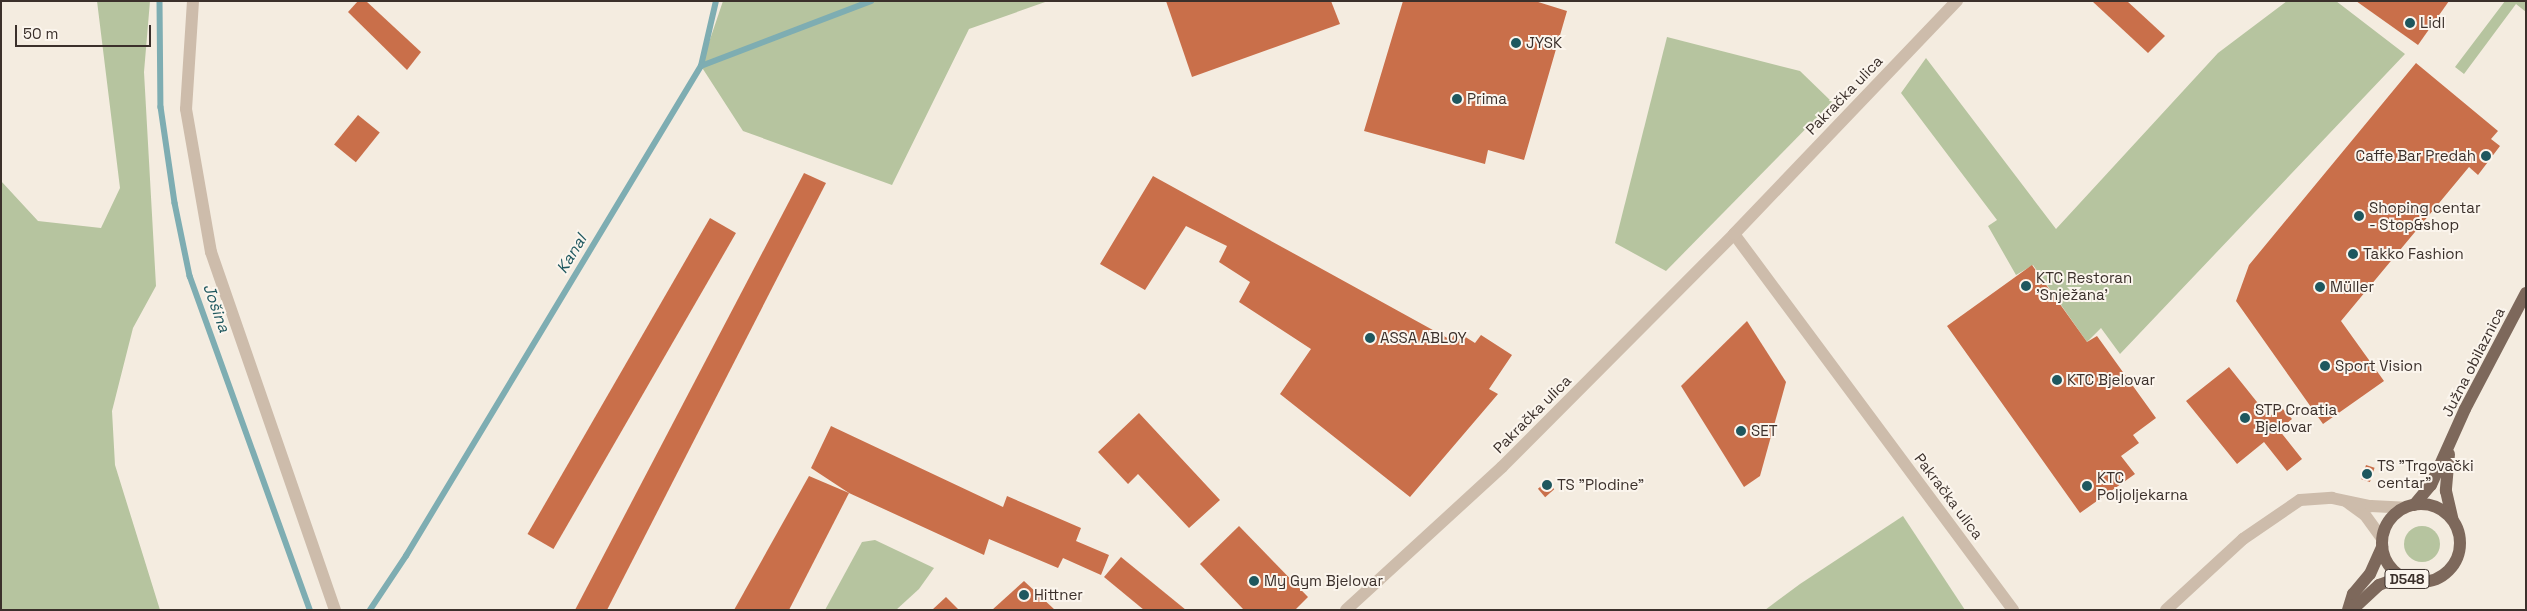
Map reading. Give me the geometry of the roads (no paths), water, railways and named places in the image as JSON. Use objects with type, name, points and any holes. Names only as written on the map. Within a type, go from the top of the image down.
[{"type":"main road","name":"Južna obilaznica","points":[[2409,506],[2431,485],[2465,409],[2526,293]]},
{"type":"main road","name":"Južna obilaznica","points":[[2450,446],[2446,491],[2453,520]]},
{"type":"main road","points":[[2409,506],[2436,507],[2453,520]]},
{"type":"main road","name":"D548","points":[[2350,610],[2353,594],[2370,574],[2394,515],[2409,506]]},
{"type":"main road","name":"D548","points":[[2350,610],[2379,585],[2392,580],[2432,581],[2452,567],[2460,544],[2453,520]]},
{"type":"main road","name":"D548","points":[[2382,543],[2390,567],[2408,580]]},
{"type":"street","points":[[193,1],[186,109],[211,252],[335,610]]},
{"type":"street","name":"Pakračka ulica","points":[[1346,610],[1502,467],[1734,234],[1957,1]]},
{"type":"street","name":"Pakračka ulica","points":[[1734,234],[2013,610]]},
{"type":"street","points":[[2166,610],[2243,538],[2282,510],[2300,500],[2343,499],[2409,506]]},
{"type":"street","points":[[2343,499],[2365,515],[2382,543]]},
{"type":"waterway","name":"Jošina","points":[[160,1],[161,107],[175,203],[190,276],[310,610]]},
{"type":"waterway","points":[[701,66],[716,1]]},
{"type":"waterway","name":"Kanal","points":[[370,610],[406,556],[701,66],[871,1]]},
{"type":"place","name":"Lidl","points":[[2410,23]]},
{"type":"place","name":"JYSK","points":[[1516,43]]},
{"type":"place","name":"Prima","points":[[1457,99]]},
{"type":"place","name":"Caffe Bar Predah","points":[[2486,156]]},
{"type":"place","name":"Shoping centar - Stop&shop","points":[[2359,216]]},
{"type":"place","name":"Takko Fashion","points":[[2353,254]]},
{"type":"place","name":"KTC Restoran 'Snježana'","points":[[2026,286]]},
{"type":"place","name":"Müller","points":[[2320,287]]},
{"type":"place","name":"ASSA ABLOY","points":[[1370,338]]},
{"type":"place","name":"Sport Vision","points":[[2325,366]]},
{"type":"place","name":"KTC Bjelovar","points":[[2057,380]]},
{"type":"place","name":"STP Croatia Bjelovar","points":[[2245,418]]},
{"type":"place","name":"SET","points":[[1741,431]]},
{"type":"place","name":"TS \"Trgovački centar\"","points":[[2367,474]]},
{"type":"place","name":"TS \"Plodine\"","points":[[1547,485]]},
{"type":"place","name":"KTC Poljoljekarna","points":[[2087,486]]},
{"type":"place","name":"My Gym Bjelovar","points":[[1254,581]]},
{"type":"place","name":"Hittner","points":[[1024,595]]}]
